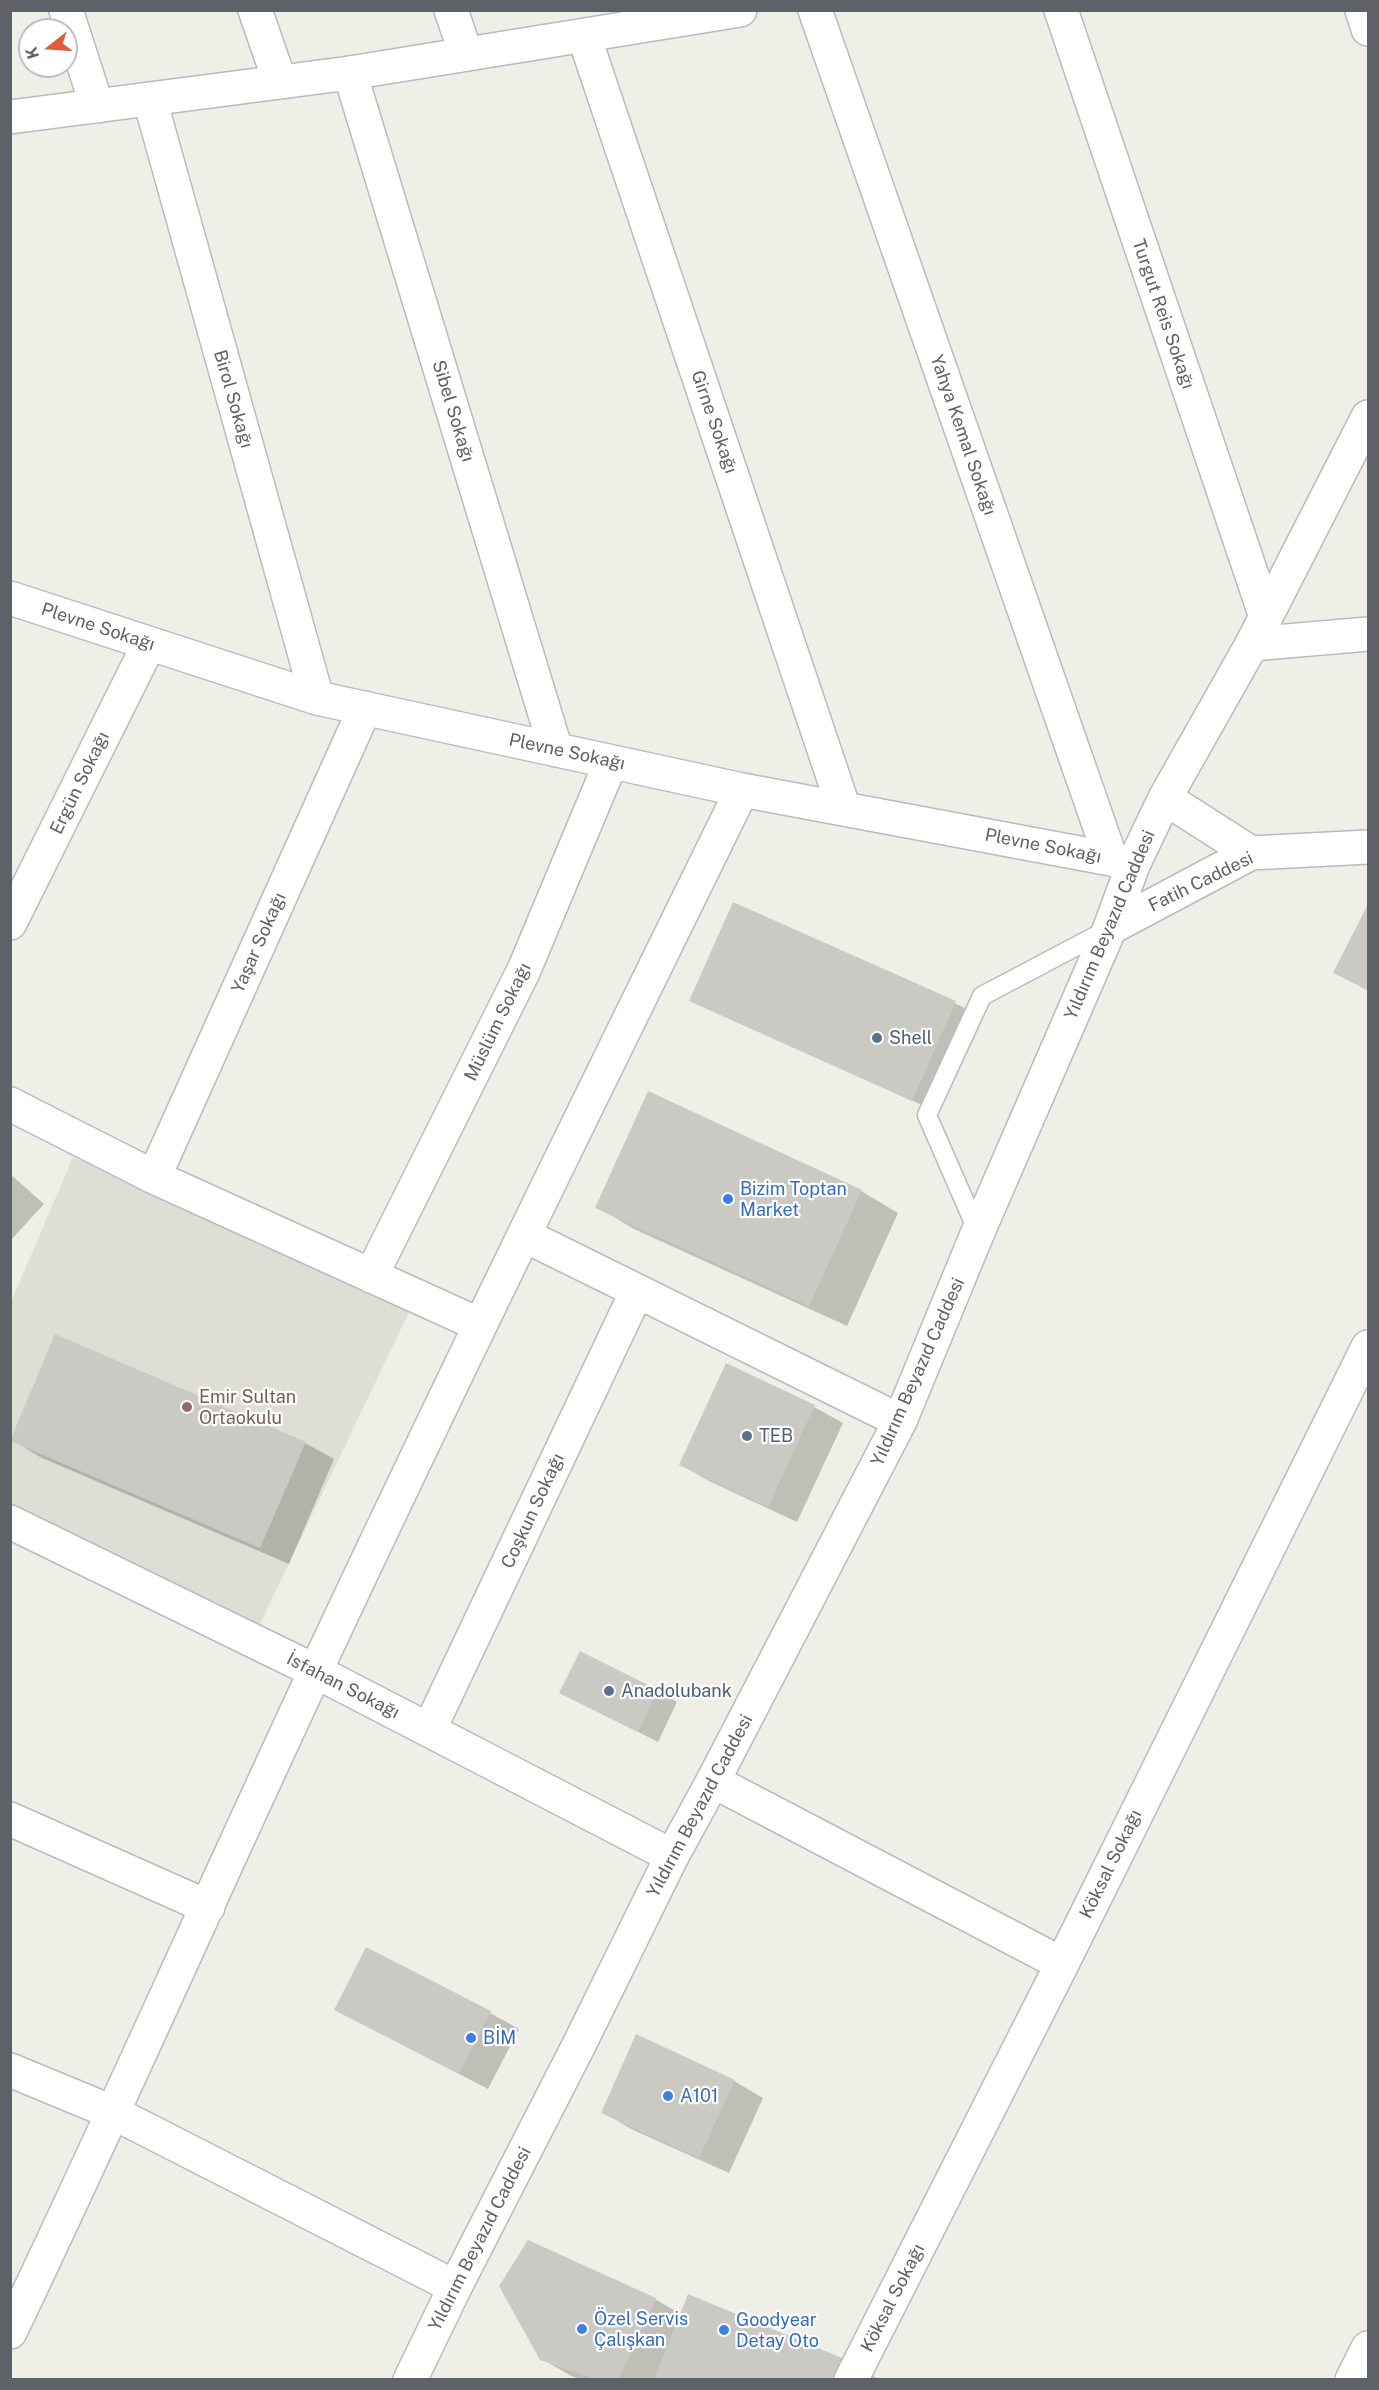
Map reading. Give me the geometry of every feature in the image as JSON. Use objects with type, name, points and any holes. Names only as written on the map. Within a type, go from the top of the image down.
[{"type":"street","points":[[66,10],[97,106]]},
{"type":"street","points":[[255,10],[279,82]]},
{"type":"street","points":[[451,10],[466,54]]},
{"type":"street","points":[[10,117],[350,73],[584,36],[643,18],[740,10]]},
{"type":"street","name":"Yahya Kemal Sokağı","points":[[815,10],[1122,862]]},
{"type":"street","name":"Turgut Reis Sokağı","points":[[1061,10],[1259,631]]},
{"type":"street","points":[[1362,10],[1368,29]]},
{"type":"street","name":"Girne Sokağı","points":[[584,36],[844,809]]},
{"type":"street","name":"Sibel Sokağı","points":[[350,73],[556,750]]},
{"type":"street","name":"Birol Sokağı","points":[[150,99],[317,698]]},
{"type":"street","name":"Yıldırım Beyazıd Caddesi","points":[[415,2378],[455,2287],[580,2043],[672,1856],[900,1421],[978,1232],[1110,928],[1122,862],[1165,798],[1259,631],[1368,420]]},
{"type":"street","name":"Plevne Sokağı","points":[[10,598],[317,698],[742,790],[1122,862]]},
{"type":"street","points":[[1259,631],[1368,634]]},
{"type":"street","name":"Ergün Sokağı","points":[[10,923],[150,644]]},
{"type":"street","name":"Yaşar Sokağı","points":[[154,1177],[364,708]]},
{"type":"street","name":"Müslüm Sokağı","points":[[371,1276],[524,970],[611,762]]},
{"type":"street","points":[[10,2332],[114,2113],[315,1671],[480,1325],[742,790]]},
{"type":"street","points":[[1165,798],[1251,853]]},
{"type":"street","name":"Fatih Caddesi","points":[[1110,928],[1251,853],[1368,847]]},
{"type":"street","points":[[10,1104],[154,1177],[480,1325]]},
{"type":"street","points":[[524,1236],[900,1421]]},
{"type":"street","name":"Coşkun Sokağı","points":[[429,1730],[637,1291]]},
{"type":"street","name":"Köksal Sokağı","points":[[851,2379],[1062,1964],[1356,1401],[1368,1347]]},
{"type":"street","name":"İsfahan Sokağı","points":[[10,1522],[315,1671],[672,1856]]},
{"type":"street","points":[[713,1781],[1062,1964]]},
{"type":"street","points":[[10,1819],[208,1907]]},
{"type":"street","points":[[10,2070],[114,2113],[455,2287]]},
{"type":"street","points":[[1352,2379],[1368,2348]]},
{"type":"lane","points":[[978,1232],[927,1115],[982,996],[1110,928]]},
{"type":"shaded area","name":"Emir Sultan Ortaokulu","points":[[73,1157],[410,1310],[259,1626],[11,1505],[11,1302]]},
{"type":"building","points":[[733,902],[956,1001],[912,1101],[689,1001]]},
{"type":"building","points":[[1368,904],[1368,990],[1333,973]]},
{"type":"building","name":"Bizim Toptan Market","points":[[648,1091],[862,1190],[809,1306],[595,1208]]},
{"type":"building","points":[[55,1334],[306,1442],[260,1548],[10,1441]]},
{"type":"building","points":[[726,1363],[815,1405],[768,1507],[679,1465]]},
{"type":"building","points":[[580,1651],[658,1690],[638,1732],[559,1693]]},
{"type":"building","points":[[366,1947],[491,2011],[459,2074],[334,2010]]},
{"type":"building","points":[[636,2034],[735,2080],[699,2158],[601,2113]]},
{"type":"building","name":"Özel Servis Çalışkan","points":[[528,2240],[656,2298],[618,2380],[598,2380],[540,2360],[499,2286]]},
{"type":"building","name":"Goodyear Detay Oto","points":[[688,2294],[859,2365],[851,2380],[654,2380]]},
{"type":"place","name":"Shell","points":[[877,1038]]},
{"type":"place","name":"Bizim Toptan Market","points":[[728,1199]]},
{"type":"place","name":"Emir Sultan Ortaokulu","points":[[187,1407]]},
{"type":"place","name":"TEB","points":[[747,1436]]},
{"type":"place","name":"Anadolubank","points":[[609,1691]]},
{"type":"place","name":"BİM","points":[[471,2038]]},
{"type":"place","name":"A101","points":[[668,2096]]},
{"type":"place","name":"Özel Servis Çalışkan","points":[[582,2329]]},
{"type":"place","name":"Goodyear Detay Oto","points":[[724,2330]]}]
